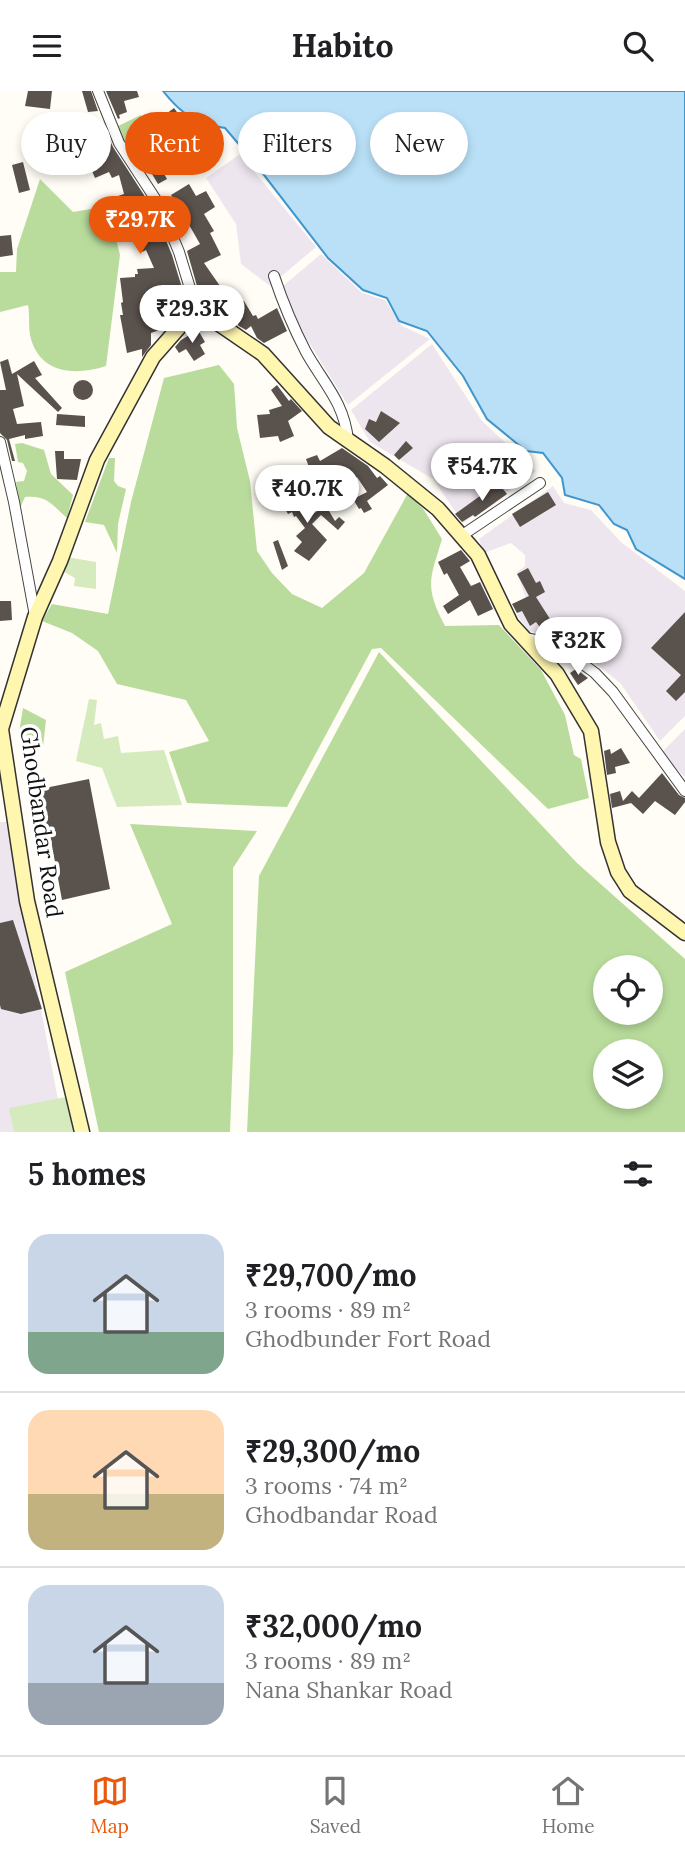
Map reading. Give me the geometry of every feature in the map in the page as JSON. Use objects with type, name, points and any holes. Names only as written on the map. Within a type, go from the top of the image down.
[{"type":"street","points":[[98,91],[119,142],[160,206],[179,252],[196,308],[263,354],[329,426],[438,509],[478,555],[511,624],[558,674],[591,730],[607,842],[618,872],[630,891],[685,933]]},
{"type":"street","points":[[274,276],[286,314],[343,411],[348,440]]},
{"type":"street","name":"Ghodbandar Road","points":[[82,1132],[27,901],[1,729],[35,617],[60,561],[97,460],[153,357],[196,308]]},
{"type":"street","points":[[0,442],[35,617]]},
{"type":"street","points":[[461,536],[540,483]]},
{"type":"street","points":[[524,638],[554,643],[595,673],[613,692],[685,790]]},
{"type":"shaded area","points":[[238,155],[238,175],[257,175],[316,247],[270,286],[241,264],[236,224],[206,178],[210,175],[224,175],[224,165]]},
{"type":"shaded area","points":[[321,254],[362,293],[385,300],[402,326],[430,339],[348,405],[298,325],[283,286]]},
{"type":"shaded area","points":[[432,344],[482,421],[536,471],[463,523],[433,479],[370,442],[351,410]]},
{"type":"shaded area","points":[[553,486],[564,503],[591,510],[621,542],[685,591],[685,716],[660,741],[621,684],[566,639],[529,631],[517,615],[527,602],[517,572],[525,566],[525,555],[511,543],[484,553],[479,539]]},
{"type":"shaded area","points":[[685,729],[685,777],[660,754]]},
{"type":"shaded area","points":[[0,822],[6,822],[64,1132],[0,1132]]},
{"type":"green space","points":[[125,123],[125,146],[116,127]]},
{"type":"green space","points":[[40,179],[73,212],[108,206],[120,255],[106,366],[72,371],[51,366],[36,351],[31,339],[28,305],[0,312],[0,272],[16,272],[17,249]]},
{"type":"green space","points":[[219,365],[234,384],[237,428],[250,481],[257,551],[272,573],[292,594],[322,608],[364,573],[408,493],[424,510],[442,539],[431,582],[434,601],[445,626],[499,625],[541,670],[565,715],[574,755],[581,759],[589,798],[548,809],[381,648],[372,649],[287,807],[187,803],[169,752],[209,741],[186,700],[117,684],[98,651],[72,633],[42,621],[52,604],[108,614],[131,502],[164,378]]},
{"type":"green space","points":[[22,443],[44,450],[51,474],[73,495],[67,518],[48,501],[39,497],[25,497],[20,508],[16,482],[24,481],[27,471],[23,463],[18,462],[15,444]]},
{"type":"green space","points":[[109,458],[115,458],[114,481],[126,489],[118,524],[117,553],[104,525],[85,522]]},
{"type":"green space","points":[[67,557],[96,562],[96,589],[74,586],[75,578],[64,572]]},
{"type":"green space","points":[[379,652],[577,863],[685,959],[685,1132],[247,1132],[259,876]]},
{"type":"green space","points":[[89,699],[97,700],[94,725],[101,723],[104,739],[118,736],[121,753],[164,750],[182,805],[117,807],[102,768],[76,761]]},
{"type":"green space","points":[[23,708],[46,720],[43,747],[18,739]]},
{"type":"green space","points":[[130,824],[257,831],[233,868],[230,1132],[99,1132],[65,972],[172,924]]},
{"type":"green space","points":[[66,1097],[73,1132],[14,1132],[9,1108]]},
{"type":"water","points":[[163,91],[685,91],[685,579],[636,549],[627,530],[614,524],[599,505],[565,495],[562,478],[543,453],[526,451],[487,419],[463,376],[427,331],[399,321],[387,298],[363,290],[328,258],[264,175],[356,175],[356,112],[238,112],[238,143],[224,128],[224,112],[184,112]]},
{"type":"building","points":[[28,91],[52,91],[50,109],[25,106]]},
{"type":"building","points":[[82,91],[91,91],[98,111],[88,112]]},
{"type":"building","points":[[106,91],[137,91],[139,97],[124,101],[127,112],[119,115],[118,119]]},
{"type":"building","points":[[111,142],[125,166],[125,175],[131,175],[153,209],[172,255],[187,304],[165,328],[151,333],[151,345],[142,357],[142,349],[127,353],[120,315],[123,315],[123,302],[120,278],[135,277],[135,274],[138,274],[137,269],[154,268],[146,250],[142,252],[139,244],[142,243],[139,235],[142,234],[135,216],[128,219],[120,203],[118,196],[124,194],[119,175],[112,178]]},
{"type":"building","points":[[21,163],[21,175],[26,175],[30,190],[19,193],[12,165]]},
{"type":"building","points":[[153,175],[165,175],[167,179],[158,184]]},
{"type":"building","points":[[189,184],[196,196],[206,191],[215,207],[204,214],[214,231],[210,233],[221,255],[204,263],[234,306],[244,301],[253,316],[256,315],[258,319],[277,308],[287,331],[264,343],[257,338],[251,326],[246,330],[239,326],[228,313],[230,309],[226,310],[219,305],[214,309],[201,300],[187,251],[200,244],[188,223],[177,229],[168,205],[175,201],[171,195]]},
{"type":"building","points":[[11,235],[13,255],[0,257],[0,236]]},
{"type":"building","points":[[198,330],[205,342],[200,345],[205,354],[194,361],[186,349],[179,353],[175,347]]},
{"type":"building","points":[[8,359],[12,374],[34,361],[42,375],[35,378],[62,408],[58,412],[17,374],[24,406],[13,409],[17,424],[41,422],[43,436],[25,439],[25,435],[9,439],[15,461],[12,461],[7,440],[0,433],[0,390],[6,390],[0,362]]},
{"type":"building","points":[[79,380],[87,380],[93,390],[87,400],[79,400],[73,394],[73,386]]},
{"type":"building","points":[[277,385],[289,401],[291,399],[302,411],[288,421],[294,436],[280,442],[278,436],[260,438],[257,415],[270,414],[269,410],[282,406],[271,390]]},
{"type":"building","points":[[381,411],[400,423],[379,442],[365,429],[369,419],[376,422]]},
{"type":"building","points":[[57,414],[85,416],[85,427],[56,425]]},
{"type":"building","points":[[406,441],[413,448],[399,460],[394,455]]},
{"type":"building","points":[[342,448],[368,466],[377,478],[380,476],[388,485],[367,501],[372,509],[364,513],[353,499],[367,492],[357,477],[338,491],[328,477],[314,484],[309,476],[312,475],[306,459],[317,455],[320,461]]},
{"type":"building","points":[[55,451],[64,451],[64,459],[81,459],[77,480],[57,479]]},
{"type":"building","points":[[498,483],[507,494],[475,517],[473,515],[462,522],[455,514]]},
{"type":"building","points":[[290,488],[306,518],[326,506],[335,521],[339,517],[345,522],[338,530],[321,515],[312,524],[327,540],[309,561],[294,551],[302,542],[296,536],[305,528],[292,512],[288,514],[282,503],[279,504],[276,492]]},
{"type":"building","points":[[548,492],[556,505],[520,527],[512,514]]},
{"type":"building","points":[[278,540],[288,566],[282,570],[273,542]]},
{"type":"building","points":[[461,550],[470,561],[460,567],[471,586],[480,582],[493,609],[478,616],[470,600],[448,614],[443,606],[459,595],[438,562]]},
{"type":"building","points":[[528,568],[536,583],[540,581],[545,592],[536,597],[557,630],[551,635],[545,634],[536,622],[530,626],[522,611],[517,613],[512,604],[529,596],[517,574]]},
{"type":"building","points":[[0,601],[11,601],[12,620],[0,621]]},
{"type":"building","points":[[685,612],[685,692],[676,701],[666,691],[681,675],[651,648]]},
{"type":"building","points":[[576,669],[588,678],[578,685],[570,673]]},
{"type":"building","points":[[621,748],[630,763],[615,767],[616,773],[607,775],[604,751],[610,749],[611,754]]},
{"type":"building","points":[[662,773],[679,795],[685,798],[675,815],[655,801],[643,814],[631,803],[612,808],[610,794],[620,791],[623,801],[632,791],[639,798]]},
{"type":"building","points":[[89,779],[110,889],[62,900],[48,824],[40,825],[37,809],[43,807],[40,789]]},
{"type":"building","points":[[13,920],[42,1009],[21,1014],[1,1009],[0,1005],[0,923]]}]
